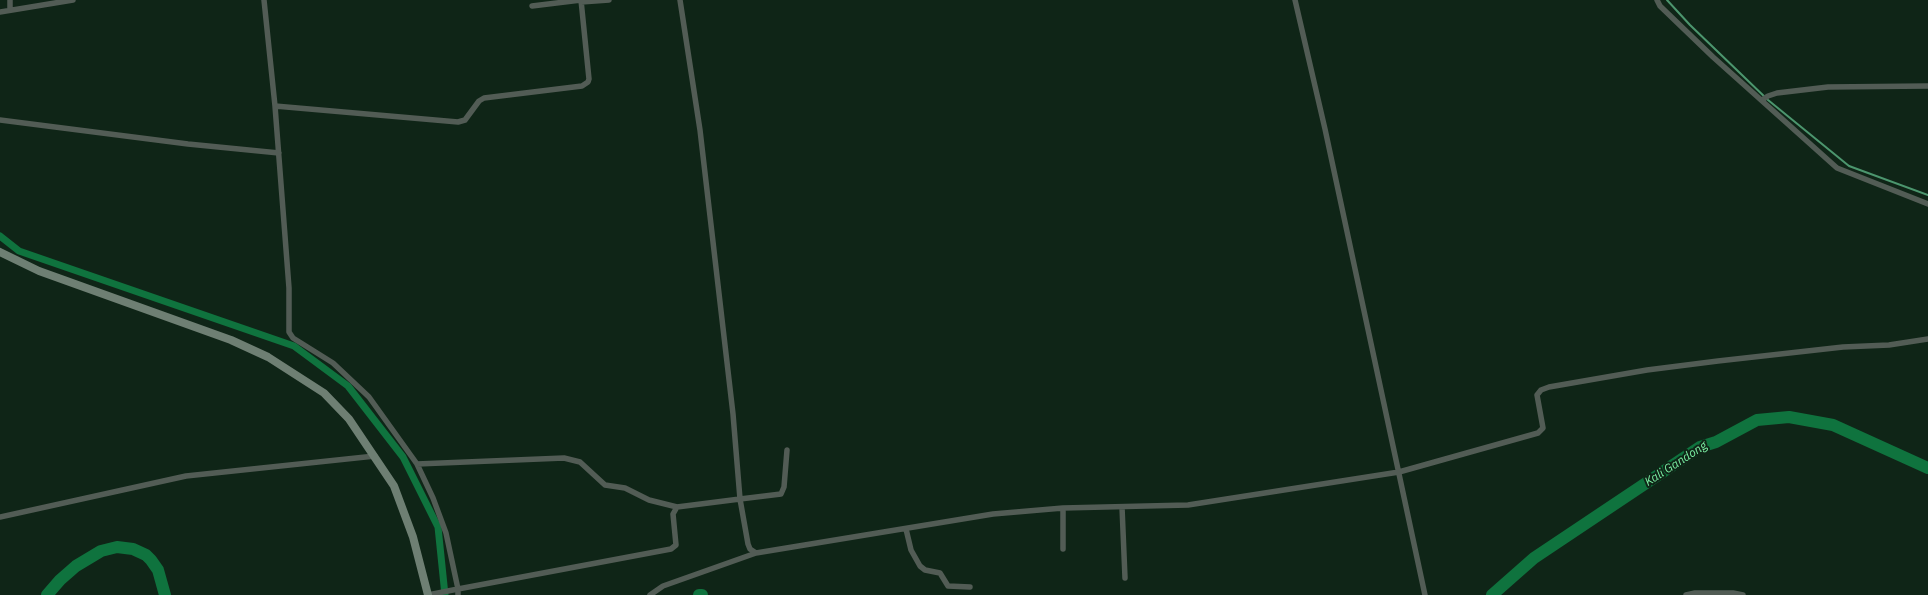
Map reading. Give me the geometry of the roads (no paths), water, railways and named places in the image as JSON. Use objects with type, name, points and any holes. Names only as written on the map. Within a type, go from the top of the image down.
[{"type":"street","points":[[10,0],[10,10]]},
{"type":"street","points":[[0,12],[73,0]]},
{"type":"street","points":[[264,0],[279,153],[289,288],[290,335],[333,363],[369,397],[417,464],[433,498],[446,534],[458,592]]},
{"type":"street","points":[[532,6],[609,0]]},
{"type":"street","points":[[680,0],[700,130],[733,414],[740,499],[748,544],[750,549],[756,553]]},
{"type":"street","points":[[1295,0],[1325,129],[1425,595]]},
{"type":"street","points":[[1657,0],[1660,6],[1670,16],[1765,98],[1843,171],[1928,204]]},
{"type":"street","points":[[275,106],[458,122],[465,120],[479,101],[484,98],[582,86],[588,82],[589,79],[581,1]]},
{"type":"street","points":[[1765,98],[1828,87],[1928,86]]},
{"type":"street","points":[[0,120],[188,144],[279,153]]},
{"type":"street","points":[[0,252],[39,271],[231,340],[268,357],[324,392],[349,419],[394,486],[413,537],[430,594],[450,591],[458,592],[670,550],[676,546],[673,514],[677,507]]},
{"type":"street","points":[[650,595],[663,586],[756,553],[994,514],[1063,508],[1188,505],[1398,472],[1538,433],[1542,428],[1537,395],[1542,390],[1549,387],[1647,370],[1718,361],[1843,347],[1889,345],[1928,339]]},
{"type":"street","points":[[417,464],[568,458],[580,462],[605,484],[625,488],[649,500],[677,507],[781,494],[784,487],[787,450]]},
{"type":"street","points":[[0,517],[186,476],[375,456]]},
{"type":"street","points":[[1122,507],[1125,578]]},
{"type":"street","points":[[1063,508],[1063,549]]},
{"type":"street","points":[[906,529],[911,550],[920,566],[925,570],[940,573],[948,586],[970,587]]},
{"type":"street","points":[[1686,595],[1695,593],[1733,593],[1744,595]]},
{"type":"waterway","points":[[1667,0],[1690,25],[1768,100],[1849,166],[1928,195]]},
{"type":"waterway","points":[[0,236],[19,251],[294,346],[348,386],[403,457],[438,527],[445,595]]},
{"type":"waterway","name":"Kali Gandong","points":[[1492,595],[1534,558],[1700,447],[1716,442],[1757,420],[1789,417],[1833,425],[1928,468]]},
{"type":"waterway","name":"Kali Gandong","points":[[47,595],[60,580],[76,566],[101,551],[117,547],[133,549],[146,555],[158,570],[165,595]]}]
